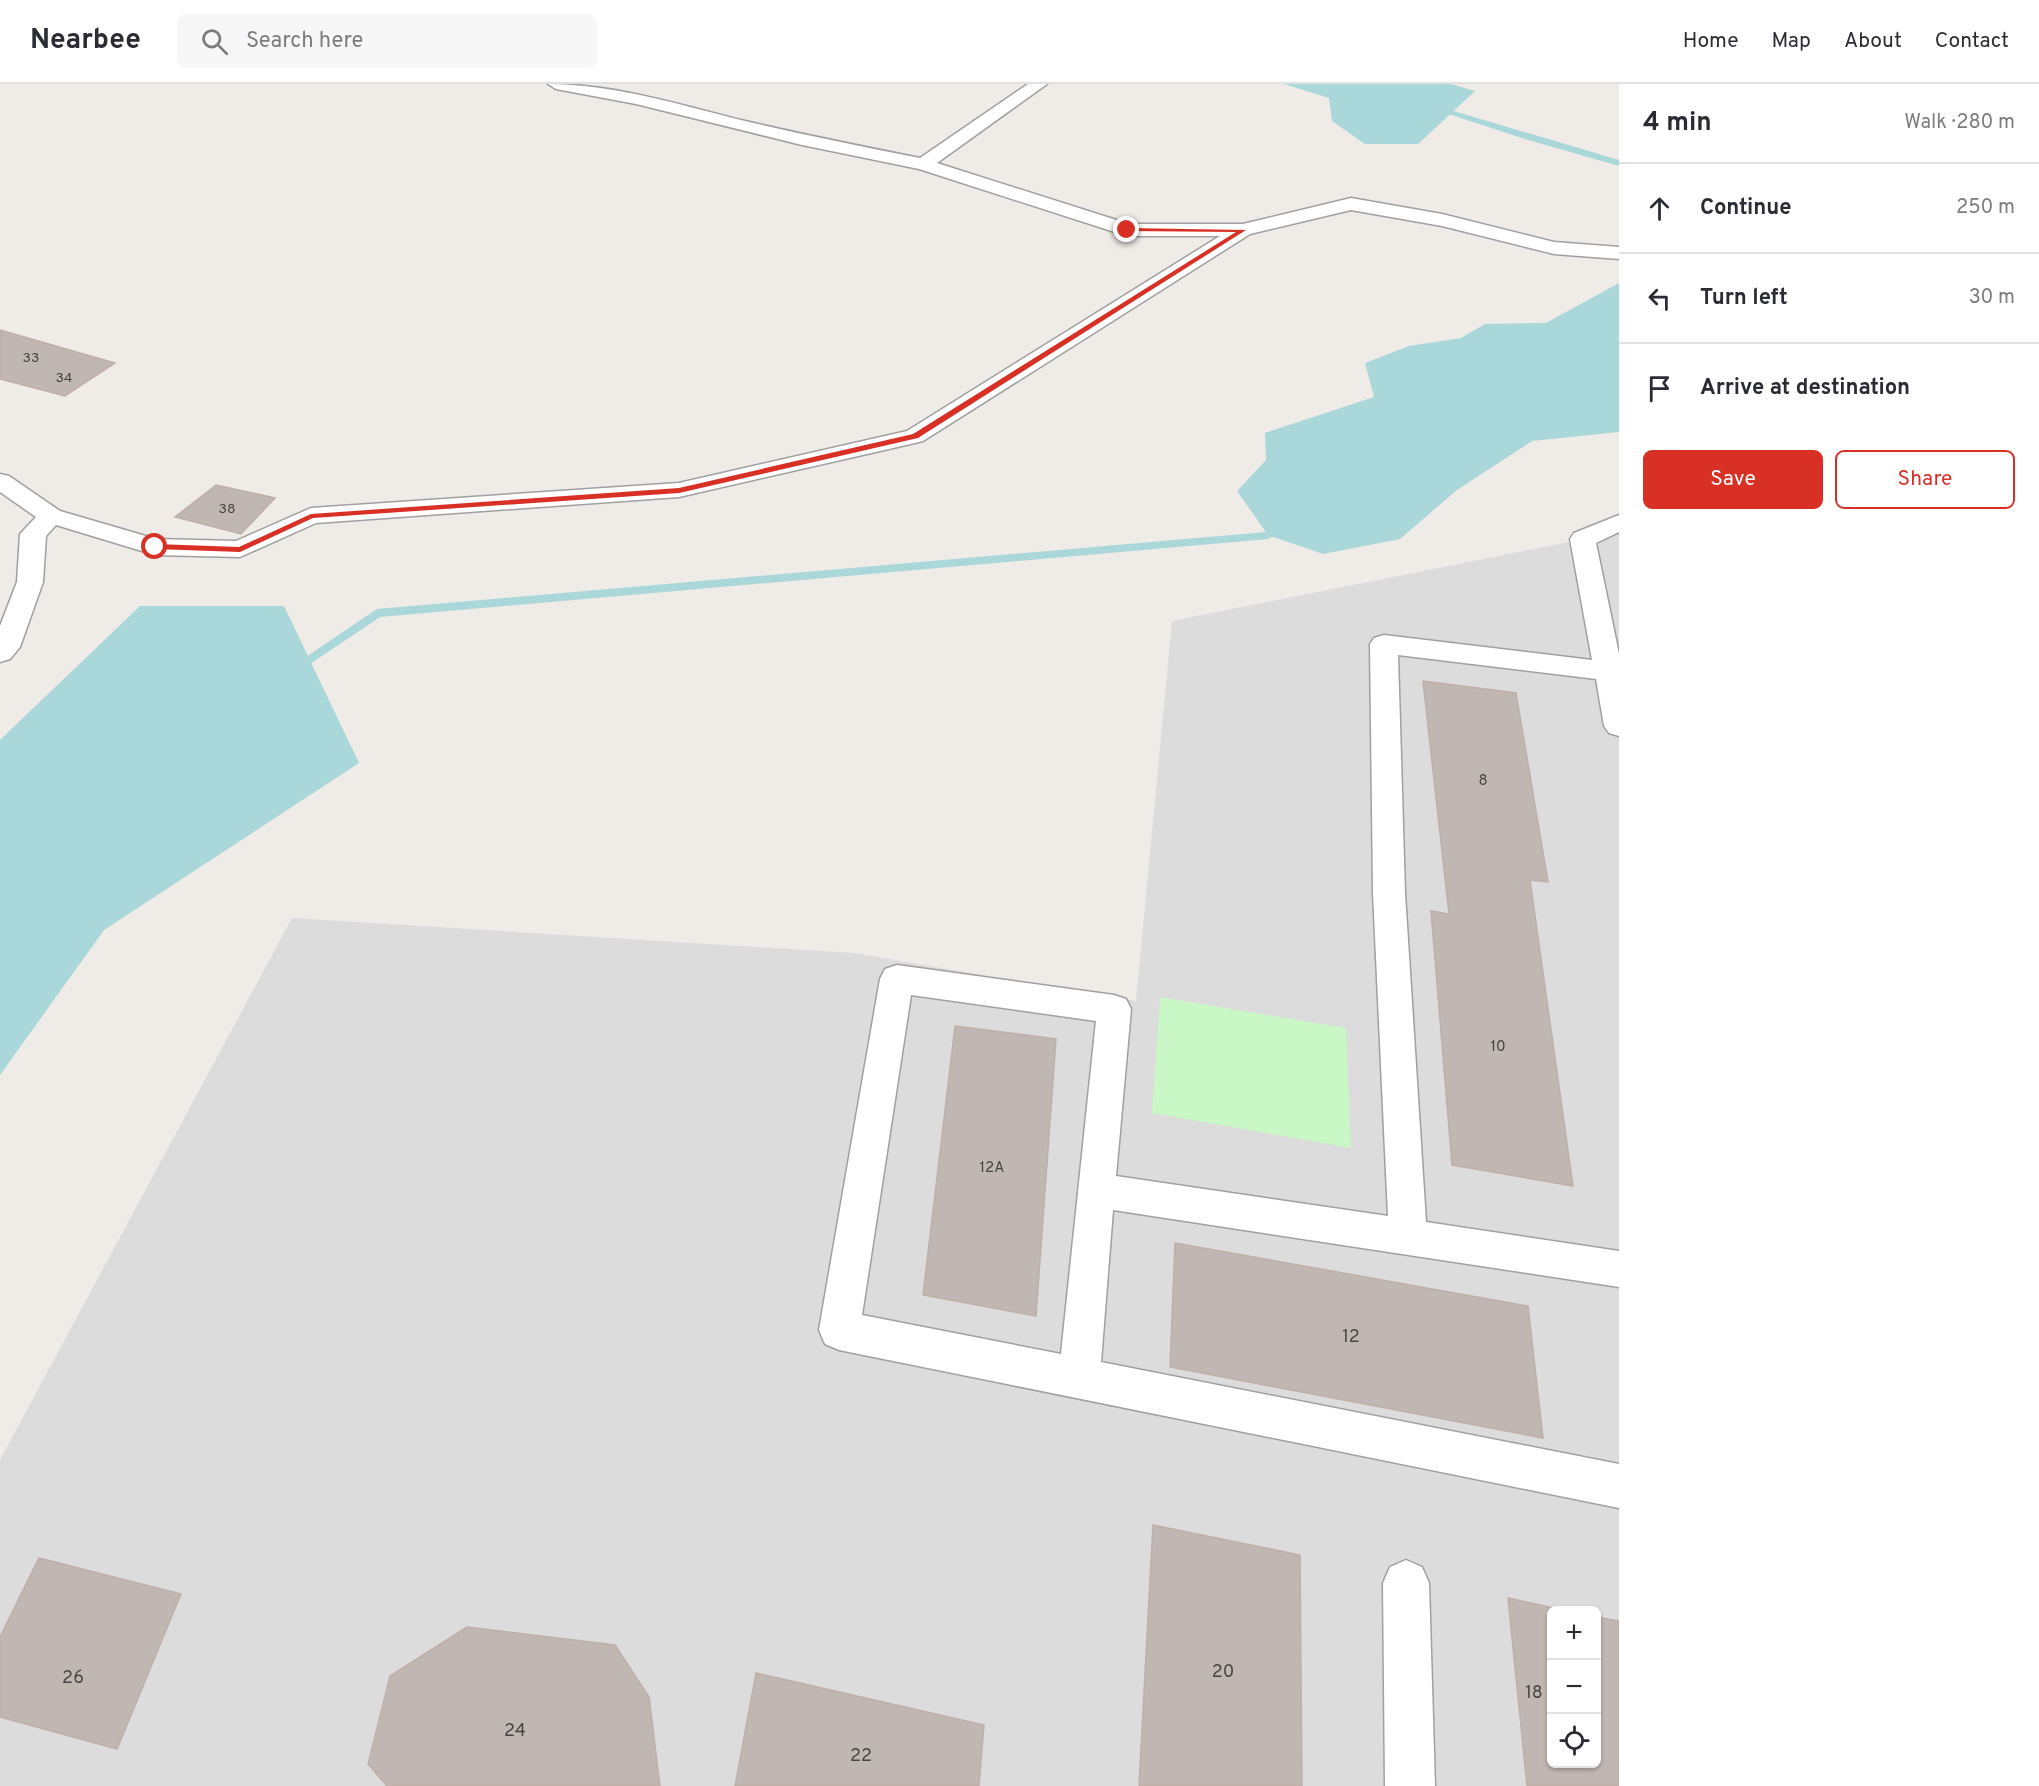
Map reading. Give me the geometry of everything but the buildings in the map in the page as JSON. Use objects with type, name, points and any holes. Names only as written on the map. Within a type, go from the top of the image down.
[{"type":"street","points":[[556,84],[636,99],[802,140],[923,164],[1127,230],[1243,230],[1352,204],[1442,220],[1554,248],[1619,253]]},
{"type":"street","points":[[923,164],[1038,84]]},
{"type":"street","points":[[0,481],[51,516],[155,547],[240,549],[311,516],[679,490],[915,436],[1243,230]]},
{"type":"street","points":[[0,653],[6,647],[30,582],[33,534],[51,516]]},
{"type":"street","points":[[1619,523],[1583,539],[1619,726]]},
{"type":"street","points":[[1408,1237],[1389,893],[1384,644],[1608,671]]},
{"type":"street","points":[[1079,1378],[1114,1009],[897,979],[839,1330],[1079,1378],[1619,1486]]},
{"type":"street","points":[[1096,1190],[1619,1269]]},
{"type":"street","points":[[1406,1583],[1410,1786]]},
{"type":"shaded area","points":[[1619,532],[1619,1786],[0,1786],[0,1460],[292,918],[854,953],[1136,1001],[1172,621]]},
{"type":"green space","points":[[1160,997],[1346,1028],[1351,1148],[1152,1113]]},
{"type":"water","points":[[1284,84],[1451,84],[1475,91],[1418,144],[1365,144],[1332,121],[1329,98]]},
{"type":"water","points":[[1619,283],[1619,432],[1532,441],[1457,490],[1400,539],[1323,554],[1268,535],[1237,491],[1266,460],[1265,433],[1374,397],[1365,363],[1409,346],[1461,338],[1485,324],[1546,323]]},
{"type":"water","points":[[140,606],[284,606],[359,763],[104,930],[0,1075],[0,740]]},
{"type":"waterway","points":[[1433,106],[1528,137],[1619,163]]},
{"type":"waterway","points":[[294,669],[377,613],[1268,535],[1285,527]]},
{"type":"route","points":[[155,547],[240,549],[311,516],[679,490],[915,436],[968,405],[1243,230],[1127,230]]}]
